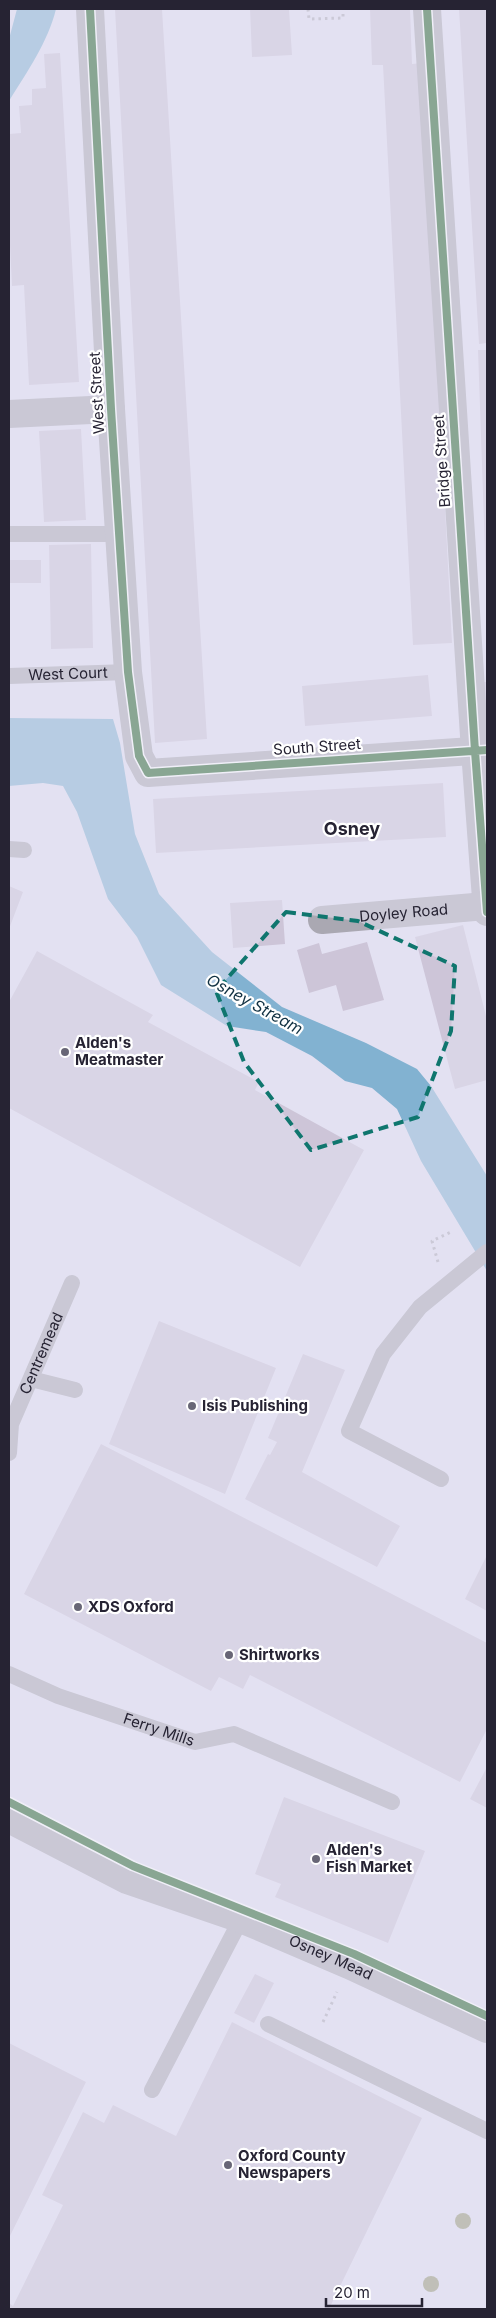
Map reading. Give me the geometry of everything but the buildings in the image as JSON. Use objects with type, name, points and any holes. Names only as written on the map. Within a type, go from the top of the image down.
[{"type":"street","name":"West Street","points":[[90,9],[111,409],[128,672],[139,756],[148,773]]},
{"type":"street","name":"Bridge Street","points":[[427,9],[481,750],[487,909]]},
{"type":"street","points":[[9,414],[111,409]]},
{"type":"street","name":"South Street","points":[[148,773],[481,750]]},
{"type":"street","name":"Doyley Road","points":[[322,920],[487,909]]},
{"type":"street","name":"Osney Mead","points":[[9,1819],[127,1880],[241,1919],[349,1965],[487,2029]]},
{"type":"lane","points":[[9,534],[120,534]]},
{"type":"lane","name":"West Court","points":[[9,676],[128,672]]},
{"type":"lane","points":[[441,1479],[349,1431],[383,1354],[420,1307],[482,1256]]},
{"type":"lane","name":"Centremead","points":[[9,1452],[11,1424],[72,1283]]},
{"type":"lane","points":[[32,1379],[74,1390]]},
{"type":"lane","name":"Ferry Mills","points":[[9,1674],[58,1696],[195,1742],[234,1734],[392,1802]]},
{"type":"lane","points":[[152,2090],[241,1919]]},
{"type":"lane","points":[[268,2024],[487,2131]]},
{"type":"path","points":[[308,9],[309,19],[343,18],[343,9]]},
{"type":"path","points":[[432,1241],[453,1231]]},
{"type":"highlighted area","points":[[286,912],[358,921],[455,966],[451,1031],[418,1117],[311,1150],[244,1062],[216,991]]},
{"type":"water","points":[[17,9],[56,9],[42,45],[9,101],[9,39]]},
{"type":"water","name":"Osney Stream","points":[[9,718],[113,719],[120,743],[135,834],[159,894],[212,952],[282,1007],[366,1043],[417,1069],[431,1086],[487,1176],[487,1271],[421,1161],[397,1109],[372,1088],[345,1081],[312,1056],[266,1032],[227,1026],[161,985],[137,937],[108,899],[77,812],[63,786],[43,783],[9,786]]},
{"type":"cycle path","points":[[90,9],[111,409],[128,672],[139,756],[148,773],[487,750]]},
{"type":"cycle path","points":[[427,9],[487,912]]},
{"type":"cycle path","points":[[9,1802],[133,1866],[354,1954],[487,2016]]},
{"type":"place","name":"Alden's Meatmaster","points":[[65,1052]]},
{"type":"place","name":"Isis Publishing","points":[[192,1406]]},
{"type":"place","name":"XDS Oxford","points":[[78,1607]]},
{"type":"place","name":"Shirtworks","points":[[229,1655]]},
{"type":"place","name":"Alden's Fish Market","points":[[316,1859]]},
{"type":"place","name":"Oxford County Newspapers","points":[[228,2165]]},
{"type":"district","name":"Osney","points":[[352,829]]}]
